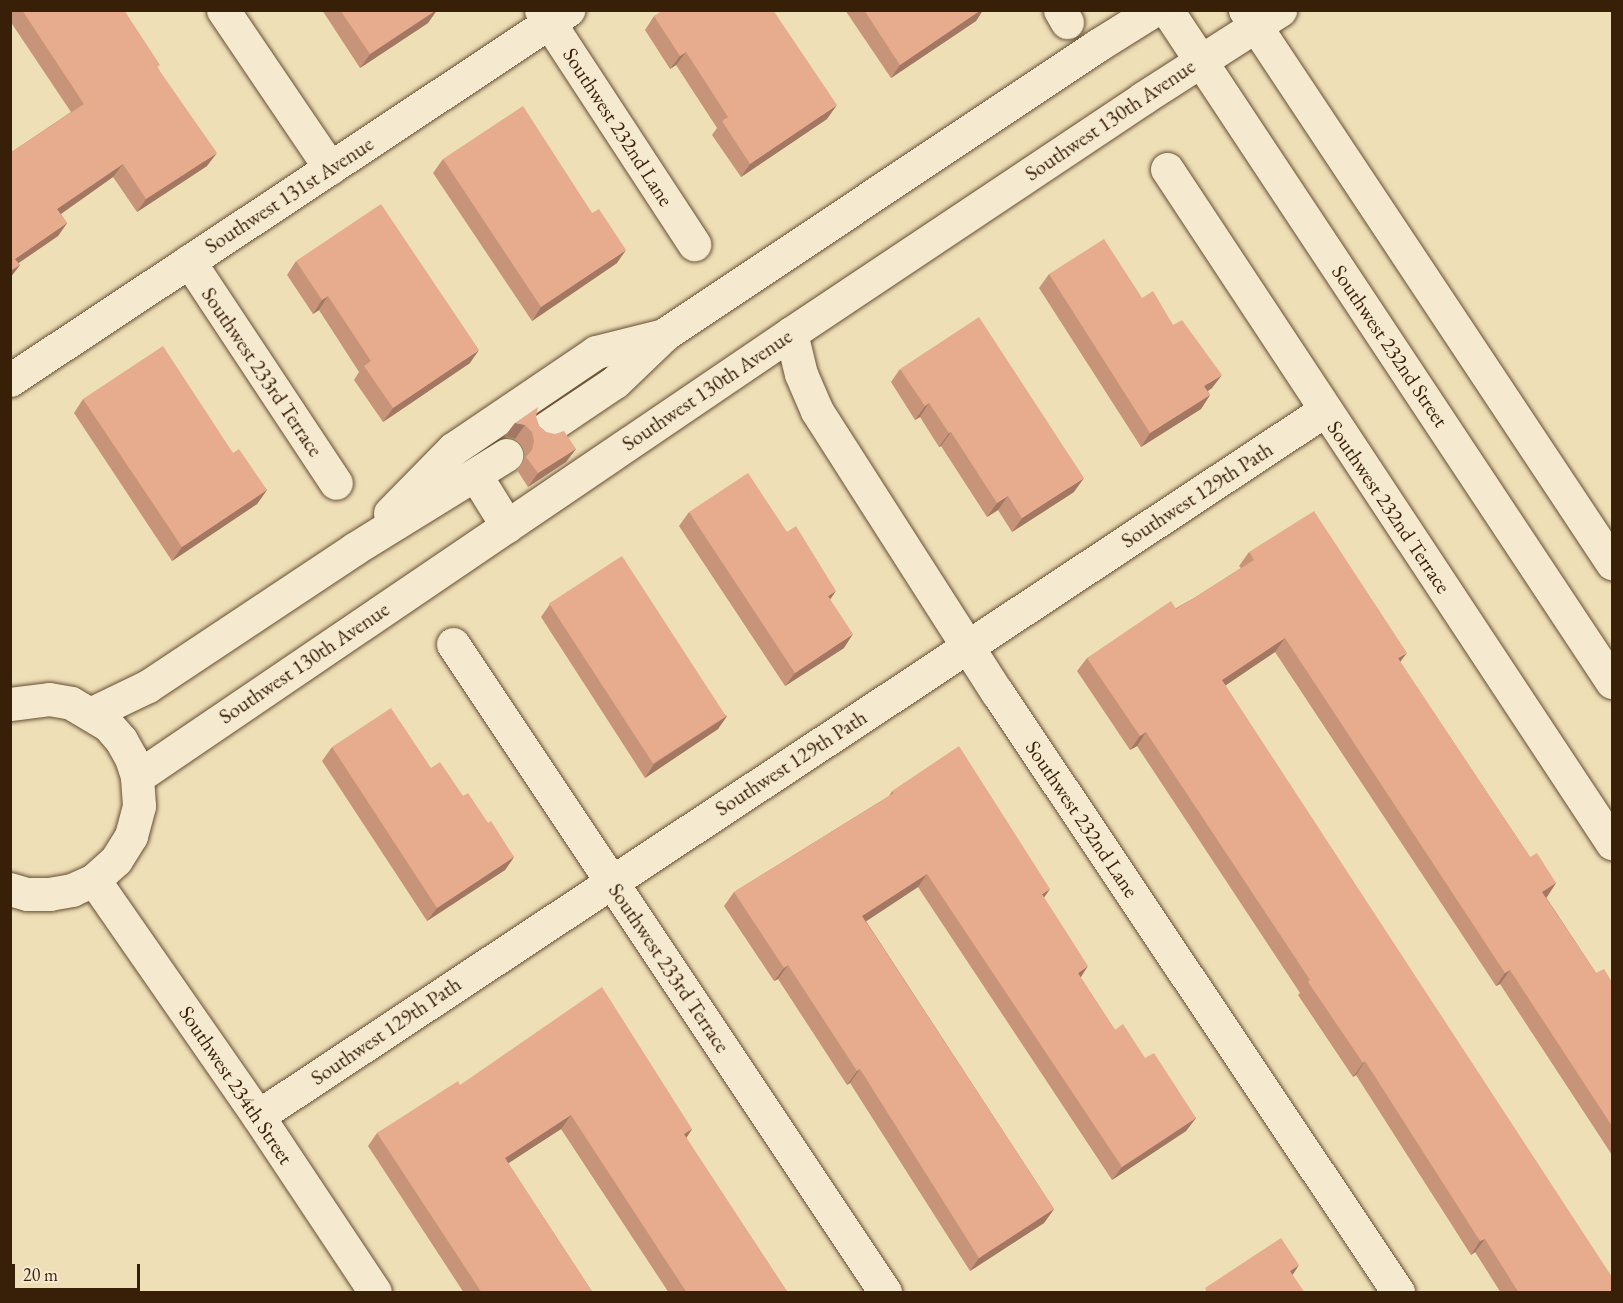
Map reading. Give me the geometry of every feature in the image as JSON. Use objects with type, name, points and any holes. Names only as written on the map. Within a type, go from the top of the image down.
[{"type":"street","points":[[223,10],[330,168]]},
{"type":"street","points":[[545,429],[615,382],[665,334],[1154,10]]},
{"type":"street","name":"Southwest 232nd Street","points":[[1167,10],[1612,682]]},
{"type":"street","name":"Southwest 131st Avenue","points":[[10,380],[330,168],[552,15]]},
{"type":"street","name":"Southwest 232nd Lane","points":[[552,15],[694,244]]},
{"type":"street","points":[[1260,16],[1612,563]]},
{"type":"street","name":"Southwest 130th Avenue","points":[[137,777],[791,333],[1200,60],[1260,16]]},
{"type":"street","name":"Southwest 232nd Terrace","points":[[1167,169],[1612,843]]},
{"type":"street","name":"Southwest 233rd Terrace","points":[[189,261],[336,483]]},
{"type":"street","name":"Southwest 232nd Lane","points":[[791,333],[801,374],[817,411],[968,646],[1398,1293]]},
{"type":"street","points":[[354,549],[453,449],[596,352],[665,334]]},
{"type":"street","name":"Southwest 129th Path","points":[[258,1116],[1325,410]]},
{"type":"street","points":[[92,713],[148,686],[354,549],[476,476],[506,455]]},
{"type":"street","points":[[476,476],[507,526]]},
{"type":"street","name":"Southwest 233rd Terrace","points":[[453,645],[885,1293]]},
{"type":"street","points":[[10,704],[49,699],[71,704],[92,713],[108,725],[121,740],[137,777],[139,806],[131,836],[116,860],[94,880],[72,890],[50,894],[27,894],[10,889]]},
{"type":"street","name":"Southwest 234th Street","points":[[94,880],[258,1116],[375,1293]]},
{"type":"building","points":[[22,10],[124,10],[160,65],[157,67],[217,153],[146,199],[123,164],[57,209],[67,223],[15,259],[20,265],[10,271],[10,153],[84,104]]},
{"type":"building","points":[[340,10],[436,10],[370,54]]},
{"type":"building","points":[[663,10],[773,10],[837,105],[750,164],[722,121],[728,117],[686,52],[680,56],[654,16]]},
{"type":"building","points":[[864,10],[981,10],[900,65]]},
{"type":"building","points":[[523,106],[592,213],[599,209],[626,250],[541,307],[443,159]]},
{"type":"building","points":[[381,204],[479,350],[393,408],[364,366],[371,361],[328,296],[322,300],[296,261]]},
{"type":"building","points":[[1104,239],[1142,298],[1153,291],[1173,325],[1182,320],[1222,375],[1204,386],[1210,395],[1150,433],[1049,274]]},
{"type":"building","points":[[979,317],[1084,478],[1022,518],[1008,496],[997,503],[951,432],[949,433],[929,403],[925,406],[900,369]]},
{"type":"building","points":[[163,346],[233,453],[239,449],[267,490],[182,547],[83,399]]},
{"type":"building","points":[[538,407],[536,417],[539,426],[546,432],[555,434],[564,431],[576,449],[538,473],[526,457],[532,450],[534,441],[532,432],[525,425],[515,423]]},
{"type":"building","points":[[748,473],[787,532],[796,526],[836,591],[828,596],[853,634],[795,673],[689,512]]},
{"type":"building","points":[[1314,511],[1407,653],[1398,658],[1530,857],[1537,853],[1556,883],[1542,892],[1596,973],[1604,969],[1612,982],[1612,1126],[1510,970],[1505,973],[1285,638],[1222,680],[1612,1277],[1612,1293],[1519,1293],[1485,1239],[1480,1241],[1365,1061],[1363,1063],[1308,982],[1310,980],[1146,732],[1140,736],[1087,658],[1171,601],[1176,609],[1254,560],[1249,552]]},
{"type":"building","points":[[622,556],[726,716],[653,764],[549,603]]},
{"type":"building","points":[[391,708],[431,768],[440,762],[463,796],[468,793],[488,823],[491,821],[514,857],[437,908],[332,747]]},
{"type":"building","points":[[959,746],[1050,889],[1042,894],[1088,966],[1078,973],[1115,1030],[1123,1024],[1145,1058],[1154,1053],[1196,1118],[1122,1167],[927,874],[862,916],[1054,1209],[979,1258],[860,1069],[857,1071],[788,965],[784,968],[734,892],[894,793],[892,791]]},
{"type":"building","points":[[602,987],[692,1129],[684,1134],[788,1293],[687,1293],[571,1115],[505,1158],[593,1293],[482,1293],[377,1133],[458,1081],[460,1085]]},
{"type":"building","points":[[1281,1238],[1299,1265],[1290,1271],[1305,1293],[1207,1293],[1205,1288]]}]
